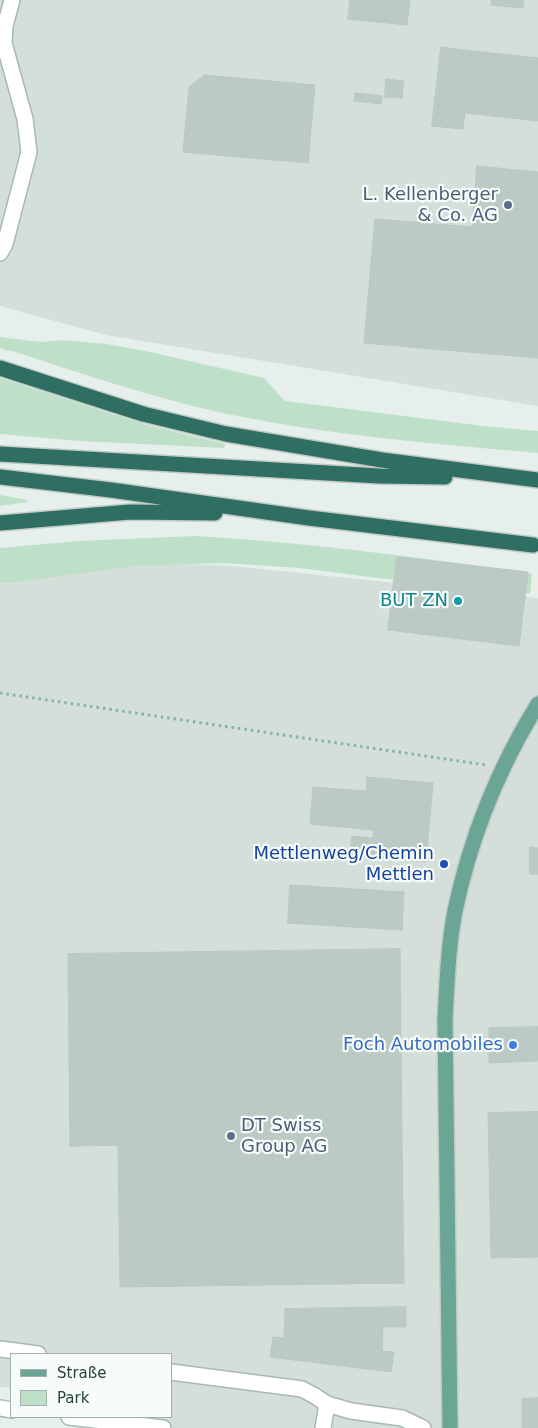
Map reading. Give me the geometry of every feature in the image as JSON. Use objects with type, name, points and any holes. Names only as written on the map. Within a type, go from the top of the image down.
[{"type":"highway","points":[[0,368],[143,414],[226,434],[382,460],[538,480]]},
{"type":"highway","points":[[0,454],[379,476],[513,478]]},
{"type":"highway","points":[[0,477],[111,490],[309,518],[533,545]]},
{"type":"highway","points":[[0,524],[130,512],[233,513],[309,518]]},
{"type":"main road","points":[[450,1428],[445,1020],[448,961],[455,913],[466,866],[502,772],[524,727],[538,704]]},
{"type":"lane","points":[[0,253],[7,235],[29,152],[25,118],[4,43],[5,26],[12,0]]},
{"type":"lane","points":[[0,1349],[30,1353]]},
{"type":"lane","points":[[172,1372],[302,1389],[327,1404],[351,1411],[402,1418],[423,1428]]},
{"type":"lane","points":[[323,1428],[327,1404]]},
{"type":"lane","points":[[76,1418],[123,1426],[163,1428]]},
{"type":"path","points":[[0,693],[484,764],[502,772]]},
{"type":"shaded area","points":[[0,0],[538,0],[538,406],[106,335],[0,306]]},
{"type":"shaded area","points":[[143,562],[233,566],[538,598],[538,1428],[84,1428],[85,1418],[172,1418],[172,1353],[10,1353],[10,1388],[0,1387],[0,571]]},
{"type":"green space","points":[[0,337],[40,342],[63,340],[107,344],[150,352],[264,378],[285,401],[483,426],[538,431],[538,453],[304,428],[199,408],[8,351],[0,348]]},
{"type":"green space","points":[[0,378],[147,425],[225,444],[224,448],[79,441],[0,434]]},
{"type":"green space","points":[[0,495],[27,500],[28,502],[0,506]]},
{"type":"green space","points":[[195,536],[320,546],[528,572],[532,574],[530,594],[300,568],[224,563],[135,566],[9,583],[0,582],[0,548],[78,541]]},
{"type":"building","points":[[350,0],[410,0],[407,25],[348,19]]},
{"type":"building","points":[[492,0],[524,0],[523,8],[491,5]]},
{"type":"building","points":[[441,47],[472,51],[463,129],[432,126]]},
{"type":"building","points":[[472,51],[538,58],[538,121],[465,113]]},
{"type":"building","points":[[205,75],[315,85],[308,163],[183,152],[189,87]]},
{"type":"building","points":[[386,79],[404,81],[402,98],[385,97]]},
{"type":"building","points":[[355,93],[382,96],[381,104],[354,101]]},
{"type":"building","points":[[477,166],[538,172],[538,358],[364,343],[375,219],[472,227]]},
{"type":"building","name":"BUT ZN","points":[[397,557],[528,572],[519,646],[388,630]]},
{"type":"building","points":[[367,777],[433,783],[426,862],[350,856],[352,836],[373,838],[374,830],[310,824],[313,787],[366,791]]},
{"type":"building","points":[[530,847],[538,848],[538,874],[530,874]]},
{"type":"building","points":[[290,885],[404,892],[402,930],[288,923]]},
{"type":"building","points":[[400,949],[402,1141],[70,1146],[68,954]]},
{"type":"building","name":"Foch Automobiles","points":[[538,1027],[538,1061],[489,1063],[489,1028]]},
{"type":"building","points":[[538,1112],[538,1257],[491,1258],[488,1113]]},
{"type":"building","points":[[402,1141],[404,1283],[120,1287],[118,1145]]},
{"type":"building","points":[[406,1307],[406,1327],[383,1327],[382,1351],[394,1352],[391,1372],[270,1357],[273,1337],[284,1338],[285,1309]]},
{"type":"building","points":[[538,1398],[538,1428],[522,1428],[522,1399]]},
{"type":"place","name":"L. Kellenberger & Co. AG","points":[[508,205]]},
{"type":"place","name":"BUT ZN","points":[[458,601]]},
{"type":"place","name":"Mettlenweg/Chemin Mettlen","points":[[444,864]]},
{"type":"place","name":"Foch Automobiles","points":[[513,1045]]},
{"type":"place","name":"DT Swiss Group AG","points":[[231,1136]]}]
